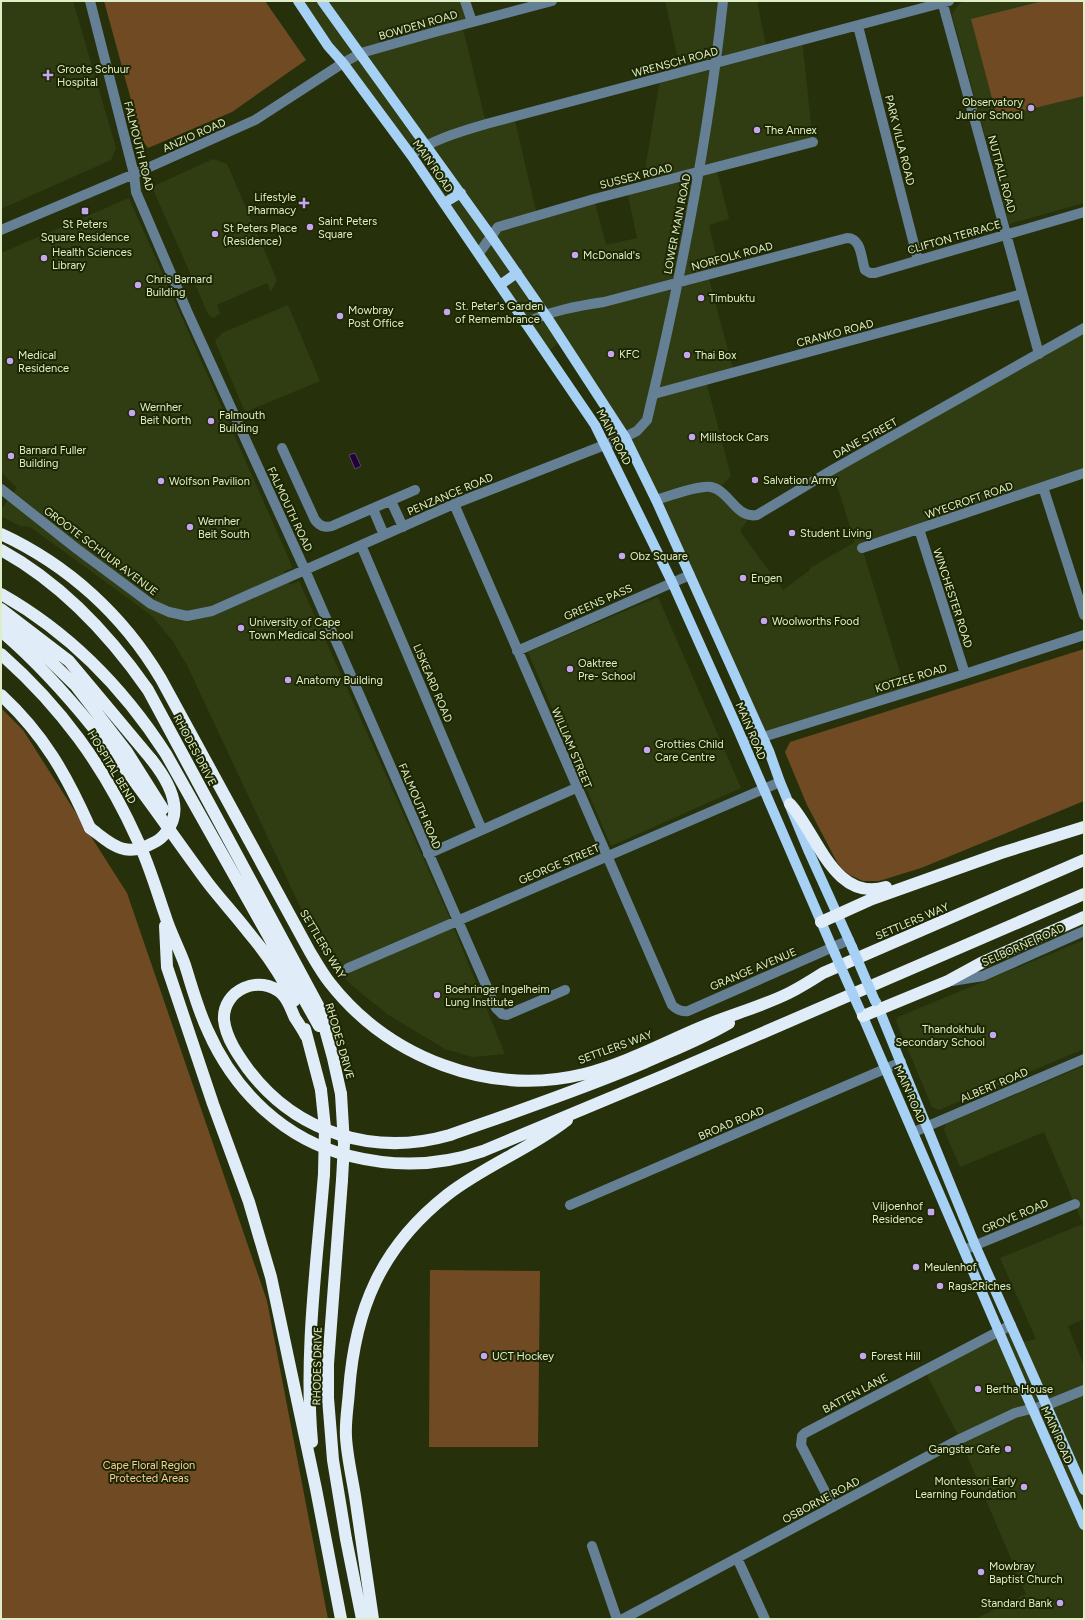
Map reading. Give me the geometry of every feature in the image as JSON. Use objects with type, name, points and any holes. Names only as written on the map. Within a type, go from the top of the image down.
[{"type":"highway","name":"SETTLERS WAY","points":[[1,534],[36,553],[72,577],[107,607],[132,635],[161,679],[310,952],[329,982],[352,1007],[376,1029],[402,1046],[437,1063],[469,1074],[515,1080],[550,1079],[583,1074],[597,1070],[701,1027],[760,1006],[789,993],[824,973],[1084,860]]},
{"type":"highway","name":"RHODES DRIVE","points":[[1,550],[38,574],[74,603],[110,641],[144,685],[156,704],[319,1007],[338,1077],[341,1094],[344,1144],[328,1364],[328,1398],[333,1460],[346,1538],[362,1619]]},
{"type":"highway","points":[[1,594],[29,611],[64,636],[98,667],[140,715],[166,754],[328,1041]]},
{"type":"highway","points":[[1,609],[69,661],[160,769],[170,787],[176,808],[171,826],[160,840],[142,849],[124,849],[105,840],[90,828],[59,764],[24,717],[1,695]]},
{"type":"highway","points":[[1,617],[39,650],[76,686],[118,740],[127,752],[210,886]]},
{"type":"highway","points":[[1,632],[36,663],[73,703],[102,738],[210,886],[250,934],[286,986],[302,1017],[306,1036],[314,1058],[321,1090],[325,1128],[324,1174],[309,1376],[310,1422],[316,1489]]},
{"type":"highway","name":"HOSPITAL BEND","points":[[1,654],[34,685],[66,721],[102,772],[142,849],[165,916]]},
{"type":"highway","points":[[790,804],[798,814],[829,864],[845,880],[858,888],[875,891],[926,875],[944,874]]},
{"type":"highway","points":[[821,922],[872,899],[1001,853],[1084,827]]},
{"type":"highway","points":[[165,916],[184,962],[206,1028],[231,1074],[246,1092],[269,1115],[314,1144],[335,1152],[378,1162],[408,1164],[456,1159],[483,1151],[665,1075],[1084,894]]},
{"type":"highway","name":"RHODES DRIVE","points":[[165,916],[167,967],[249,1202],[271,1277],[316,1489],[341,1619]]},
{"type":"highway","points":[[861,1012],[877,1005],[948,981],[981,963],[1084,917]]},
{"type":"highway","points":[[306,1036],[295,1018],[288,1002],[282,994],[272,988],[257,984],[245,987],[233,996],[228,1002],[224,1011],[226,1030],[240,1058],[267,1090],[290,1109],[312,1123],[348,1138],[385,1144],[404,1144],[428,1141],[450,1135],[604,1079],[705,1037],[760,1006]]},
{"type":"highway","points":[[373,1619],[346,1436],[352,1357],[357,1331],[366,1302],[390,1257],[403,1238],[425,1214],[463,1183],[547,1135],[583,1109]]},
{"type":"main road","name":"MAIN ROAD","points":[[298,1],[328,46],[342,62],[411,155],[595,425],[606,445],[672,582],[744,743],[1084,1525]]},
{"type":"main road","name":"MAIN ROAD","points":[[322,1],[361,53],[517,273],[625,438],[656,500],[763,737],[780,782],[901,1062],[975,1245],[1084,1490]]},
{"type":"main road","points":[[444,203],[460,193]]},
{"type":"main road","points":[[500,285],[517,273]]},
{"type":"main road","points":[[782,832],[799,826]]},
{"type":"main road","points":[[984,1298],[997,1293]]},
{"type":"main road","points":[[1050,1448],[1063,1442]]},
{"type":"street","name":"FALMOUTH ROAD","points":[[90,1],[134,174],[136,192],[184,304],[305,570],[496,1008],[502,1014],[512,1013],[565,990]]},
{"type":"street","points":[[465,1],[472,22]]},
{"type":"street","name":"BOWDEN ROAD","points":[[342,62],[361,53],[541,2],[552,1]]},
{"type":"street","name":"LOWER MAIN ROAD","points":[[625,438],[648,420],[654,394],[678,283],[699,172],[716,63],[723,1]]},
{"type":"street","name":"WRENSCH ROAD","points":[[411,155],[425,145],[443,137],[486,124],[945,2]]},
{"type":"street","name":"NUTTALL ROAD","points":[[945,2],[1039,354]]},
{"type":"street","name":"PARK VILLA ROAD","points":[[858,26],[918,260]]},
{"type":"street","name":"ANZIO ROAD","points":[[1,230],[134,174],[255,120],[342,62]]},
{"type":"street","name":"SUSSEX ROAD","points":[[479,254],[498,227],[813,142]]},
{"type":"street","name":"CLIFTON TERRACE","points":[[852,238],[858,245],[865,270],[870,273],[1084,212]]},
{"type":"street","name":"NORFOLK ROAD","points":[[525,323],[545,314],[578,305],[604,302],[847,238],[852,238]]},
{"type":"street","name":"CRANKO ROAD","points":[[654,394],[1022,294]]},
{"type":"street","name":"DANE STREET","points":[[656,500],[701,487],[711,487],[726,496],[744,514],[750,516],[757,515],[832,470],[1084,328]]},
{"type":"street","name":"PENZANCE ROAD","points":[[305,570],[454,504],[625,438]]},
{"type":"street","points":[[282,448],[315,520],[319,525],[325,527],[332,526],[415,490]]},
{"type":"street","name":"WYECROFT ROAD","points":[[862,548],[1084,473]]},
{"type":"street","points":[[1043,487],[1084,615]]},
{"type":"street","name":"GROOTE SCHUUR AVENUE","points":[[1,489],[65,540],[151,604],[168,612],[188,616],[212,611],[305,570]]},
{"type":"street","points":[[391,500],[403,527]]},
{"type":"street","name":"WILLIAM STREET","points":[[454,504],[669,1000]]},
{"type":"street","points":[[372,509],[384,535]]},
{"type":"street","name":"WINCHESTER ROAD","points":[[919,529],[965,674]]},
{"type":"street","name":"LISKEARD ROAD","points":[[361,545],[482,830]]},
{"type":"street","name":"GREENS PASS","points":[[517,651],[690,575]]},
{"type":"street","name":"KOTZEE ROAD","points":[[744,743],[1084,635]]},
{"type":"street","name":"GEORGE STREET","points":[[348,968],[780,782]]},
{"type":"street","points":[[428,854],[576,788]]},
{"type":"street","name":"SELBORNE ROAD","points":[[948,981],[983,976],[1084,931]]},
{"type":"street","name":"GRANGE AVENUE","points":[[669,1000],[676,1009],[682,1012],[850,944]]},
{"type":"street","name":"ALBERT ROAD","points":[[914,1132],[1084,1059]]},
{"type":"street","name":"BROAD ROAD","points":[[570,1204],[901,1062]]},
{"type":"street","name":"GROVE ROAD","points":[[964,1250],[1075,1204]]},
{"type":"street","name":"BATTEN LANE","points":[[833,1507],[801,1445],[802,1436],[1011,1325]]},
{"type":"street","name":"OSBORNE ROAD","points":[[623,1619],[960,1439],[1015,1414],[1047,1405],[1084,1390]]},
{"type":"street","points":[[592,1546],[617,1619]]},
{"type":"street","points":[[737,1558],[765,1619]]},
{"type":"shaded area","name":"Groote Schuur Hospital","points":[[1,1],[73,1],[116,148],[111,160],[1,209]]},
{"type":"shaded area","points":[[298,1],[465,1],[472,22],[462,25],[486,123],[514,117],[537,215],[594,199],[606,245],[637,238],[627,191],[642,188],[660,79],[681,73],[665,1],[757,1],[767,50],[802,40],[813,142],[716,167],[729,219],[709,225],[720,272],[708,275],[734,373],[706,381],[731,476],[717,490],[750,516],[740,531],[783,590],[810,570],[810,568],[855,542],[832,470],[1084,328],[1084,473],[862,548],[906,692],[763,737],[636,459],[561,340],[547,353]]},
{"type":"shaded area","name":"Observatory Junior School","points":[[969,1],[1084,1],[1084,203],[1009,224],[952,14],[960,3]]},
{"type":"shaded area","name":"St Peters Place (Residence)","points":[[213,159],[227,164],[277,280],[271,292],[267,283],[217,305],[220,314],[213,318],[208,314],[153,189],[154,186]]},
{"type":"shaded area","name":"University of Cape Town Medical School","points":[[129,198],[289,559],[292,568],[284,571],[290,585],[299,581],[449,916],[505,1054],[472,1057],[445,1049],[387,1014],[355,988],[340,973],[322,951],[312,932],[187,665],[172,640],[151,615],[73,558],[30,527],[20,526],[1,516],[1,510],[17,488],[1,472],[1,253]]},
{"type":"shaded area","points":[[288,305],[320,381],[245,412],[215,341],[222,333]]},
{"type":"shaded area","points":[[355,453],[361,466],[355,469],[349,455]]},
{"type":"shaded area","name":"Grotties Child Care Centre","points":[[658,597],[741,788],[611,846],[528,652]]},
{"type":"shaded area","name":"Thandokhulu Secondary School","points":[[1084,940],[1084,1049],[939,1110],[932,1107],[896,1021],[898,1017]]},
{"type":"shaded area","points":[[1084,1066],[1084,1319],[1068,1326],[1084,1366],[1084,1619],[975,1619],[1026,1594],[960,1439],[924,1369],[1011,1325],[1019,1343],[1036,1339],[1000,1258],[1083,1224],[1044,1132],[960,1167],[944,1130],[946,1124]]},
{"type":"green space","points":[[104,1],[265,1],[306,60],[232,112],[148,148],[142,140]]},
{"type":"green space","points":[[1043,1],[1084,1],[1084,96],[997,117],[971,19]]},
{"type":"green space","points":[[1084,649],[1084,801],[921,868],[879,881],[863,881],[850,875],[842,869],[807,805],[785,752],[790,742]]},
{"type":"green space","name":"Cape Floral Region Protected Areas","points":[[1,708],[23,730],[127,893],[267,1301],[328,1619],[1,1619]]},
{"type":"green space","points":[[430,1270],[540,1271],[538,1447],[429,1447]]},
{"type":"place","name":"Groote Schuur Hospital","points":[[48,75]]},
{"type":"place","name":"Observatory Junior School","points":[[1031,108]]},
{"type":"place","name":"The Annex","points":[[757,130]]},
{"type":"place","name":"Lifestyle Pharmacy","points":[[304,203]]},
{"type":"place","name":"St Peters Square Residence","points":[[85,211]]},
{"type":"place","name":"Saint Peters Square","points":[[310,227]]},
{"type":"place","name":"St Peters Place (Residence)","points":[[215,234]]},
{"type":"place","name":"McDonald's","points":[[575,255]]},
{"type":"place","name":"Health Sciences Library","points":[[44,258]]},
{"type":"place","name":"Chris Barnard Building","points":[[138,285]]},
{"type":"place","name":"Timbuktu","points":[[701,298]]},
{"type":"place","name":"St. Peter's Garden of Remembrance","points":[[447,312]]},
{"type":"place","name":"Mowbray Post Office","points":[[340,316]]},
{"type":"place","name":"KFC","points":[[611,354]]},
{"type":"place","name":"Thai Box","points":[[687,355]]},
{"type":"place","name":"Medical Residence","points":[[10,361]]},
{"type":"place","name":"Wernher Beit North","points":[[132,413]]},
{"type":"place","name":"Falmouth Building","points":[[211,421]]},
{"type":"place","name":"Millstock Cars","points":[[692,437]]},
{"type":"place","name":"Barnard Fuller Building","points":[[11,456]]},
{"type":"place","name":"Salvation Army","points":[[755,480]]},
{"type":"place","name":"Wolfson Pavilion","points":[[161,481]]},
{"type":"place","name":"Wernher Beit South","points":[[190,527]]},
{"type":"place","name":"Student Living","points":[[792,533]]},
{"type":"place","name":"Obz Square","points":[[622,556]]},
{"type":"place","name":"Engen","points":[[743,578]]},
{"type":"place","name":"Woolworths Food","points":[[764,621]]},
{"type":"place","name":"University of Cape Town Medical School","points":[[241,628]]},
{"type":"place","name":"Oaktree Pre- School","points":[[570,669]]},
{"type":"place","name":"Anatomy Building","points":[[288,680]]},
{"type":"place","name":"Grotties Child Care Centre","points":[[647,750]]},
{"type":"place","name":"Boehringer Ingelheim Lung Institute","points":[[437,995]]},
{"type":"place","name":"Thandokhulu Secondary School","points":[[993,1035]]},
{"type":"place","name":"Viljoenhof Residence","points":[[931,1212]]},
{"type":"place","name":"Meulenhof","points":[[916,1267]]},
{"type":"place","name":"Rags2Riches","points":[[940,1286]]},
{"type":"place","name":"UCT Hockey","points":[[484,1356]]},
{"type":"place","name":"Forest Hill","points":[[863,1356]]},
{"type":"place","name":"Bertha House","points":[[978,1389]]},
{"type":"place","name":"Gangstar Cafe","points":[[1008,1449]]},
{"type":"place","name":"Montessori Early Learning Foundation","points":[[1024,1487]]},
{"type":"place","name":"Mowbray Baptist Church","points":[[981,1572]]},
{"type":"place","name":"Standard Bank","points":[[1060,1603]]}]
